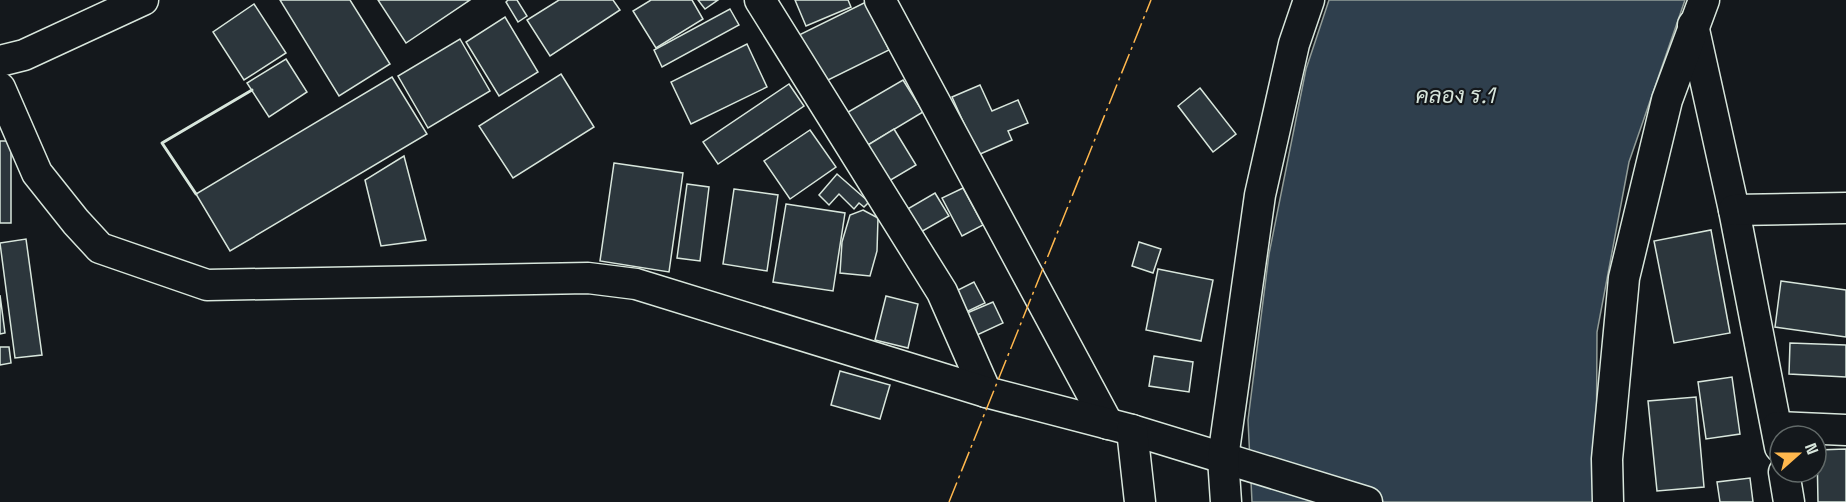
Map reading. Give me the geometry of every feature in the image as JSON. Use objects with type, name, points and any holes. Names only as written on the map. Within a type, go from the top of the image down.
[{"type":"street","points":[[0,61],[24,55],[143,0]]},
{"type":"street","points":[[760,0],[942,292],[987,392]]},
{"type":"street","points":[[880,0],[1120,427],[1140,502]]},
{"type":"street","points":[[1226,502],[1260,195],[1294,44],[1309,0]]},
{"type":"street","points":[[1699,13],[1775,424]]},
{"type":"street","points":[[1608,502],[1607,459],[1624,278],[1667,100],[1699,13]]},
{"type":"street","points":[[0,88],[38,173],[76,222],[100,248],[207,285],[588,278],[636,284],[987,392],[1120,427],[1367,502]]},
{"type":"street","points":[[1734,210],[1846,208]]},
{"type":"street","points":[[1828,432],[1846,430]]},
{"type":"street","points":[[1786,484],[1789,502]]},
{"type":"water","name":"คลอง ร.1","points":[[1329,0],[1685,0],[1629,162],[1597,332],[1596,502],[1252,502],[1248,420],[1269,254],[1306,69]]},
{"type":"building","points":[[280,0],[350,0],[390,64],[339,96]]},
{"type":"building","points":[[378,0],[470,0],[406,43]]},
{"type":"building","points":[[517,0],[527,16],[518,22],[506,2]]},
{"type":"building","points":[[559,0],[613,0],[620,10],[550,56],[527,20]]},
{"type":"building","points":[[651,0],[692,0],[703,19],[656,48],[633,11]]},
{"type":"building","points":[[698,0],[718,0],[705,9]]},
{"type":"building","points":[[795,0],[848,0],[851,7],[806,26]]},
{"type":"building","points":[[866,2],[889,50],[820,84],[797,36]]},
{"type":"building","points":[[254,4],[286,53],[244,80],[213,32]]},
{"type":"building","points":[[730,9],[739,25],[662,67],[654,50]]},
{"type":"building","points":[[505,17],[538,72],[499,96],[466,42]]},
{"type":"building","points":[[460,39],[490,91],[428,128],[398,76]]},
{"type":"building","points":[[747,44],[767,87],[691,124],[671,82]]},
{"type":"building","points":[[286,59],[307,92],[269,117],[247,83]]},
{"type":"building","points":[[561,74],[594,127],[513,178],[479,126]]},
{"type":"building","points":[[392,77],[427,134],[230,251],[196,194]]},
{"type":"building","points":[[903,80],[923,112],[863,148],[843,115]]},
{"type":"building","points":[[789,84],[804,106],[718,164],[703,142]]},
{"type":"building","points":[[980,85],[992,111],[1018,100],[1028,123],[1008,131],[1012,140],[978,155],[952,97]]},
{"type":"building","points":[[1200,88],[1236,134],[1213,152],[1178,106]]},
{"type":"building","points":[[894,129],[916,165],[884,184],[863,148]]},
{"type":"building","points":[[810,130],[836,167],[790,199],[764,161]]},
{"type":"building","points":[[0,141],[11,141],[11,223],[0,223]]},
{"type":"building","points":[[404,156],[426,240],[381,246],[365,180]]},
{"type":"building","points":[[614,163],[683,173],[669,272],[600,261]]},
{"type":"building","points":[[837,174],[869,202],[864,207],[859,203],[854,209],[839,194],[829,205],[819,195]]},
{"type":"building","points":[[687,184],[709,187],[700,261],[677,258]]},
{"type":"building","points":[[963,188],[983,225],[962,236],[942,198]]},
{"type":"building","points":[[734,189],[778,195],[767,271],[723,264]]},
{"type":"building","points":[[935,193],[949,216],[912,237],[899,214]]},
{"type":"building","points":[[786,204],[845,213],[833,291],[773,282]]},
{"type":"building","points":[[863,210],[878,218],[877,251],[870,276],[840,273],[842,242],[850,215]]},
{"type":"building","points":[[1711,230],[1730,333],[1674,343],[1654,241]]},
{"type":"building","points":[[26,239],[42,355],[15,358],[0,243]]},
{"type":"building","points":[[1139,242],[1161,249],[1153,273],[1132,266]]},
{"type":"building","points":[[1158,269],[1213,280],[1201,341],[1146,330]]},
{"type":"building","points":[[1781,281],[1846,290],[1846,337],[1775,327]]},
{"type":"building","points":[[974,282],[985,303],[964,313],[954,292]]},
{"type":"building","points":[[0,295],[5,333],[0,334]]},
{"type":"building","points":[[886,296],[918,304],[908,348],[875,340]]},
{"type":"building","points":[[993,302],[1003,323],[977,335],[967,313]]},
{"type":"building","points":[[1790,343],[1846,345],[1846,377],[1789,374]]},
{"type":"building","points":[[0,347],[9,347],[11,363],[0,365]]},
{"type":"building","points":[[1154,356],[1193,362],[1189,392],[1149,386]]},
{"type":"building","points":[[840,371],[890,385],[880,419],[831,405]]},
{"type":"building","points":[[1732,377],[1740,434],[1706,439],[1698,382]]},
{"type":"building","points":[[1696,397],[1704,487],[1657,491],[1648,401]]},
{"type":"building","points":[[1846,449],[1846,502],[1818,502],[1818,484],[1828,484],[1828,450]]},
{"type":"building","points":[[1750,478],[1753,502],[1720,502],[1717,482]]},
{"type":"wall","points":[[196,194],[162,143],[252,90]]},
{"type":"power","points":[[949,502],[1151,0]]}]
